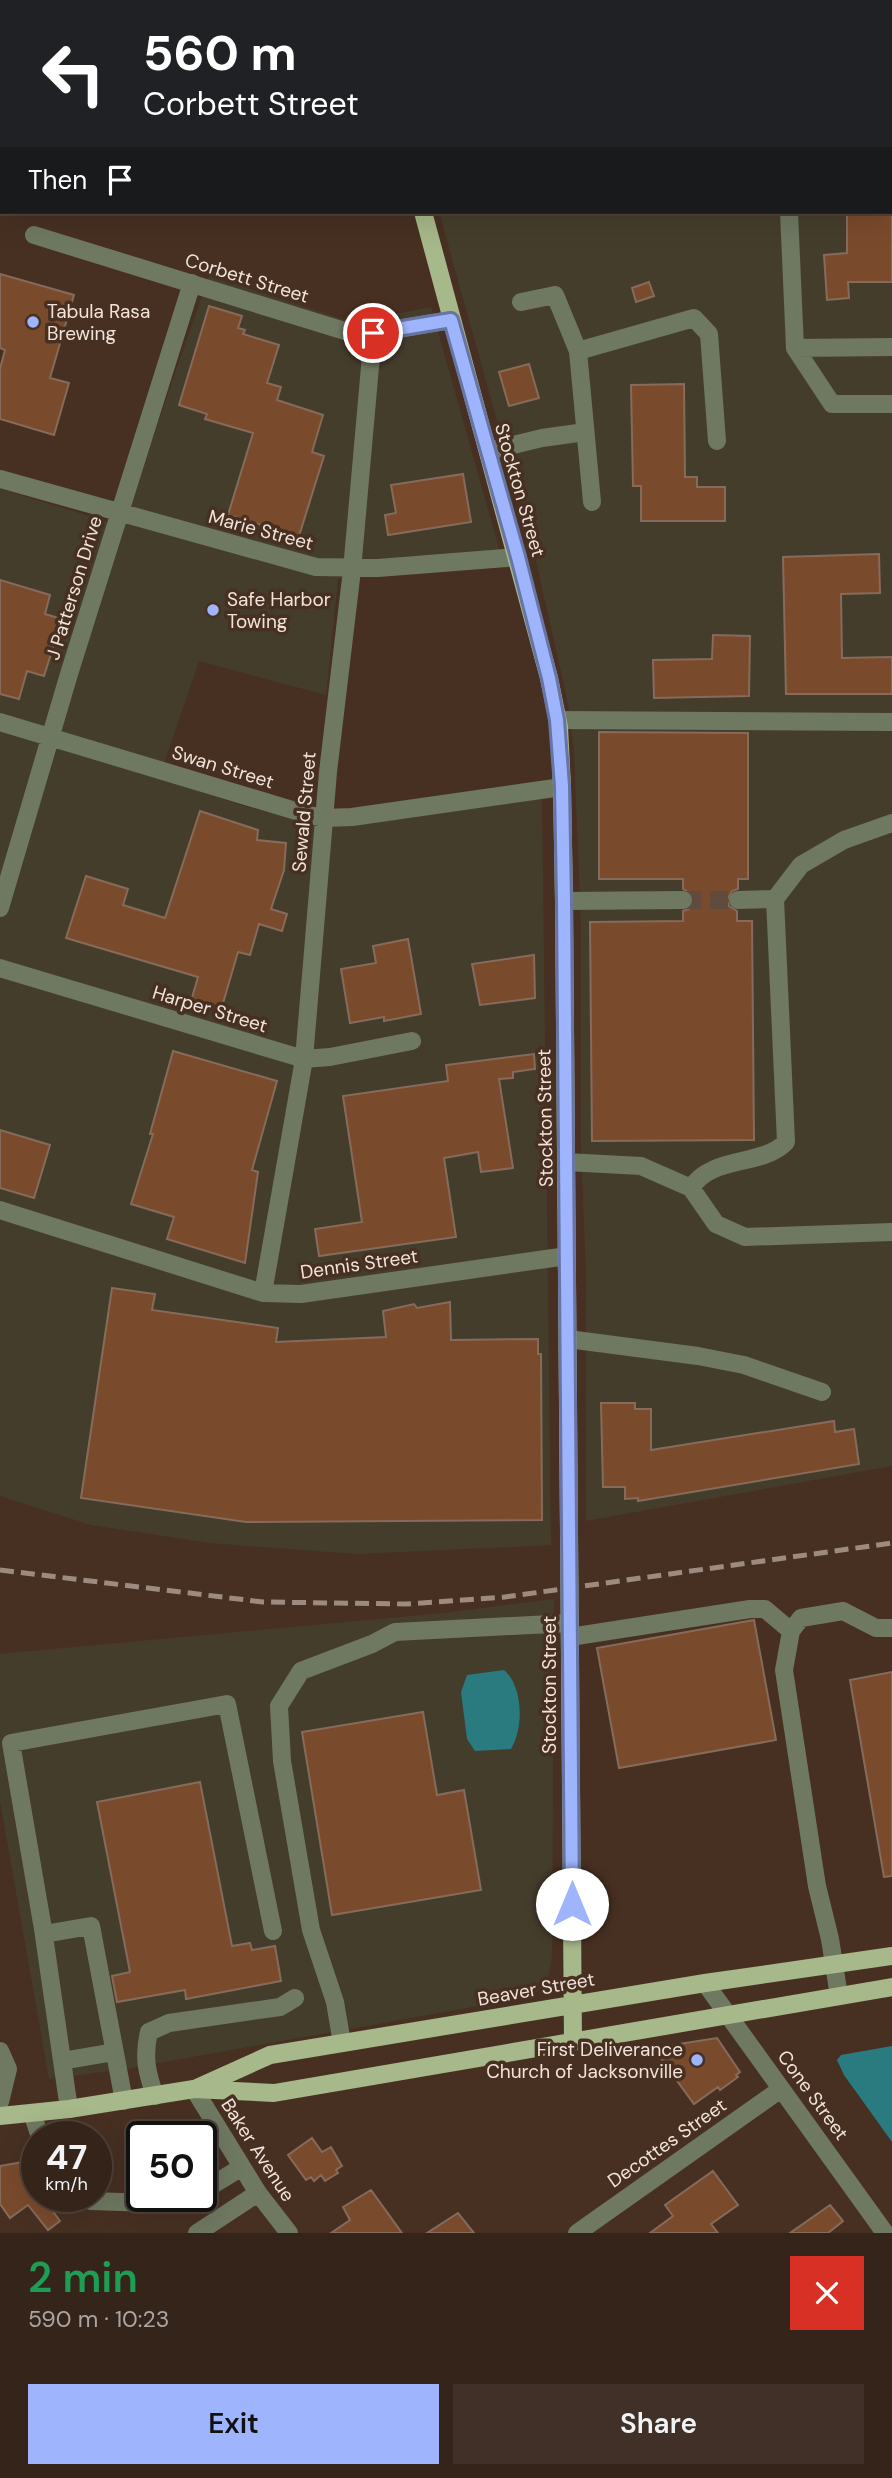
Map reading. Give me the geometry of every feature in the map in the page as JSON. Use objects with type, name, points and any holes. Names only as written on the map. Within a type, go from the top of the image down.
[{"type":"main road","name":"Stockton Street","points":[[424,214],[518,557],[557,720],[562,786],[564,901],[573,2042]]},
{"type":"main road","name":"Beaver Street","points":[[194,2090],[270,2055],[573,2004],[892,1956]]},
{"type":"main road","name":"Beaver Street","points":[[0,2116],[69,2109],[194,2090],[274,2093],[892,1987]]},
{"type":"street","points":[[789,214],[795,348],[832,404],[892,404]]},
{"type":"street","name":"Corbett Street","points":[[34,235],[348,332],[373,333],[451,320]]},
{"type":"street","name":"J Patterson Drive","points":[[0,908],[119,513],[192,283]]},
{"type":"street","points":[[521,302],[555,295],[578,351],[592,502]]},
{"type":"street","points":[[578,351],[694,318],[709,334],[717,441]]},
{"type":"street","name":"Sewald Street","points":[[262,1293],[304,1059],[324,818],[352,570],[373,333]]},
{"type":"street","points":[[795,348],[892,347]]},
{"type":"street","points":[[488,451],[542,438],[585,432]]},
{"type":"street","name":"Marie Street","points":[[0,479],[316,567],[352,570],[518,557]]},
{"type":"street","points":[[557,720],[892,722]]},
{"type":"street","name":"Swan Street","points":[[0,722],[324,818],[352,817],[562,786]]},
{"type":"street","points":[[691,1188],[697,1178],[712,1170],[778,1151],[786,1142],[775,899],[801,866],[844,840],[892,822]]},
{"type":"street","points":[[737,900],[775,899]]},
{"type":"street","points":[[564,901],[683,900]]},
{"type":"street","name":"Harper Street","points":[[0,968],[304,1059],[412,1041]]},
{"type":"street","points":[[566,1162],[641,1166],[691,1188],[716,1224],[745,1237],[892,1232]]},
{"type":"street","name":"Dennis Street","points":[[0,1210],[262,1293],[301,1294],[567,1255]]},
{"type":"street","points":[[568,1339],[698,1356],[744,1365],[822,1392]]},
{"type":"street","points":[[342,2043],[335,2003],[311,1930],[282,1761],[279,1706],[301,1671],[372,1644],[395,1632],[570,1630],[750,1609],[765,1609],[791,1631]]},
{"type":"street","points":[[839,1996],[817,1886],[784,1670],[791,1631],[801,1618],[843,1611],[876,1628],[892,1628]]},
{"type":"street","points":[[69,2109],[44,1934],[11,1743],[227,1704],[273,1931]]},
{"type":"street","points":[[44,1934],[90,1926],[124,2101]]},
{"type":"street","name":"Cone Street","points":[[705,1983],[731,2015],[885,2233]]},
{"type":"street","points":[[156,2096],[145,2070],[145,2049],[149,2032],[169,2023],[280,2007],[295,1998]]},
{"type":"street","points":[[0,2051],[9,2069],[0,2102]]},
{"type":"street","points":[[62,2061],[114,2052]]},
{"type":"street","name":"Decottes Street","points":[[577,2233],[781,2089]]},
{"type":"street","name":"Baker Avenue","points":[[194,2090],[258,2193],[289,2233]]},
{"type":"street","points":[[32,2113],[35,2121]]},
{"type":"street","points":[[217,2182],[242,2167]]},
{"type":"street","points":[[192,2212],[199,2231],[258,2193]]},
{"type":"shaded area","points":[[440,214],[892,214],[892,1466],[586,1521],[581,925],[574,752],[568,703],[536,561]]},
{"type":"shaded area","points":[[209,276],[346,320],[364,320],[431,307],[504,566],[338,579],[326,695],[199,661],[159,778],[250,808],[317,822],[542,795],[551,1545],[356,1554],[210,1543],[91,1525],[0,1496],[0,489],[122,526]]},
{"type":"shaded area","points":[[554,1599],[552,1955],[549,1975],[534,1996],[125,2069],[49,2079],[0,1801],[0,1654],[444,1613]]},
{"type":"water","points":[[504,1670],[515,1686],[520,1708],[515,1740],[511,1749],[475,1751],[467,1739],[461,1692],[467,1675]]},
{"type":"water","points":[[892,2046],[892,2142],[844,2075],[837,2060],[841,2055]]},
{"type":"building","points":[[847,214],[892,214],[892,282],[848,282],[849,298],[827,300],[824,255],[847,253]]},
{"type":"building","points":[[0,274],[74,295],[50,378],[69,383],[54,435],[0,419],[0,369],[5,350],[0,348]]},
{"type":"building","points":[[649,282],[654,296],[636,302],[632,288]]},
{"type":"building","points":[[209,306],[242,316],[238,328],[245,330],[243,334],[279,345],[267,383],[281,387],[277,400],[323,415],[312,452],[324,456],[299,536],[228,515],[253,433],[205,419],[207,414],[179,405]]},
{"type":"building","points":[[529,364],[539,398],[509,406],[499,372]]},
{"type":"building","points":[[684,384],[685,477],[697,477],[697,487],[725,487],[725,521],[641,521],[641,486],[633,486],[631,385]]},
{"type":"building","points":[[463,474],[471,522],[388,535],[385,515],[396,513],[391,485]]},
{"type":"building","points":[[879,554],[880,593],[841,594],[842,658],[892,657],[892,694],[786,694],[783,557]]},
{"type":"building","points":[[0,580],[50,595],[45,614],[62,619],[44,676],[27,671],[19,699],[0,694]]},
{"type":"building","points":[[713,635],[750,636],[749,696],[654,698],[653,660],[712,659]]},
{"type":"building","points":[[599,732],[748,733],[748,879],[738,879],[738,889],[732,891],[727,900],[729,906],[737,911],[737,921],[752,921],[754,1140],[592,1141],[590,922],[683,921],[683,911],[689,909],[694,901],[692,894],[683,889],[683,879],[599,879]]},
{"type":"building","points":[[200,811],[258,830],[257,840],[286,843],[284,870],[271,909],[287,914],[282,931],[259,924],[250,955],[238,952],[221,1010],[191,1001],[198,977],[66,938],[86,876],[128,889],[123,905],[165,918]]},
{"type":"building","points":[[408,939],[421,1014],[384,1021],[384,1017],[350,1023],[341,969],[376,963],[373,946]]},
{"type":"building","points":[[534,955],[535,998],[480,1005],[472,964]]},
{"type":"building","points":[[173,1051],[277,1081],[252,1170],[258,1172],[245,1263],[167,1239],[174,1217],[131,1204],[153,1134],[150,1134]]},
{"type":"building","points":[[534,1054],[535,1069],[513,1072],[513,1078],[499,1079],[513,1168],[481,1172],[478,1152],[444,1158],[456,1237],[319,1256],[315,1229],[362,1222],[343,1096],[448,1081],[446,1065]]},
{"type":"building","points":[[0,1130],[50,1145],[34,1198],[0,1188]]},
{"type":"building","points":[[112,1288],[155,1294],[152,1310],[278,1328],[276,1342],[386,1337],[383,1311],[414,1304],[417,1308],[450,1302],[451,1340],[538,1339],[538,1354],[541,1354],[542,1520],[246,1522],[81,1498]]},
{"type":"building","points":[[601,1403],[635,1403],[635,1409],[651,1409],[651,1450],[834,1421],[835,1432],[854,1429],[859,1464],[638,1501],[638,1498],[625,1499],[625,1487],[603,1487]]},
{"type":"building","points":[[754,1620],[776,1740],[619,1768],[597,1648]]},
{"type":"building","points":[[892,1672],[892,1876],[884,1877],[850,1680]]},
{"type":"building","points":[[423,1712],[437,1795],[464,1790],[481,1890],[332,1915],[302,1732]]},
{"type":"building","points":[[200,1782],[232,1946],[250,1943],[252,1950],[275,1946],[281,1981],[186,1999],[185,1990],[117,2002],[112,1976],[130,1972],[97,1802]]},
{"type":"building","name":"First Deliverance Church of Jacksonville","points":[[717,2038],[740,2072],[736,2075],[738,2077],[720,2090],[718,2087],[694,2104],[653,2048]]},
{"type":"building","points":[[312,2138],[322,2152],[331,2147],[342,2166],[336,2170],[338,2173],[325,2181],[321,2175],[314,2181],[311,2177],[306,2180],[288,2155]]},
{"type":"building","points":[[21,2162],[21,2210],[10,2218],[0,2204],[0,2166]]},
{"type":"building","points":[[713,2171],[738,2205],[711,2224],[718,2233],[650,2233],[673,2216],[665,2205]]},
{"type":"building","points":[[371,2190],[402,2233],[331,2233],[350,2220],[343,2207]]},
{"type":"building","points":[[830,2205],[843,2221],[828,2233],[790,2233]]},
{"type":"building","points":[[34,2212],[53,2212],[60,2221],[48,2230]]},
{"type":"building","points":[[458,2213],[474,2233],[427,2233]]},
{"type":"tunnel","points":[[683,900],[738,900]]},
{"type":"railway","points":[[0,1570],[263,1602],[406,1604],[505,1597],[892,1543]]},
{"type":"place","name":"Tabula Rasa Brewing","points":[[33,322]]},
{"type":"place","name":"Safe Harbor Towing","points":[[213,610]]},
{"type":"place","name":"First Deliverance Church of Jacksonville","points":[[697,2060]]},
{"type":"route","points":[[373,333],[451,320],[518,557],[559,727],[564,901],[572,1904]]}]
